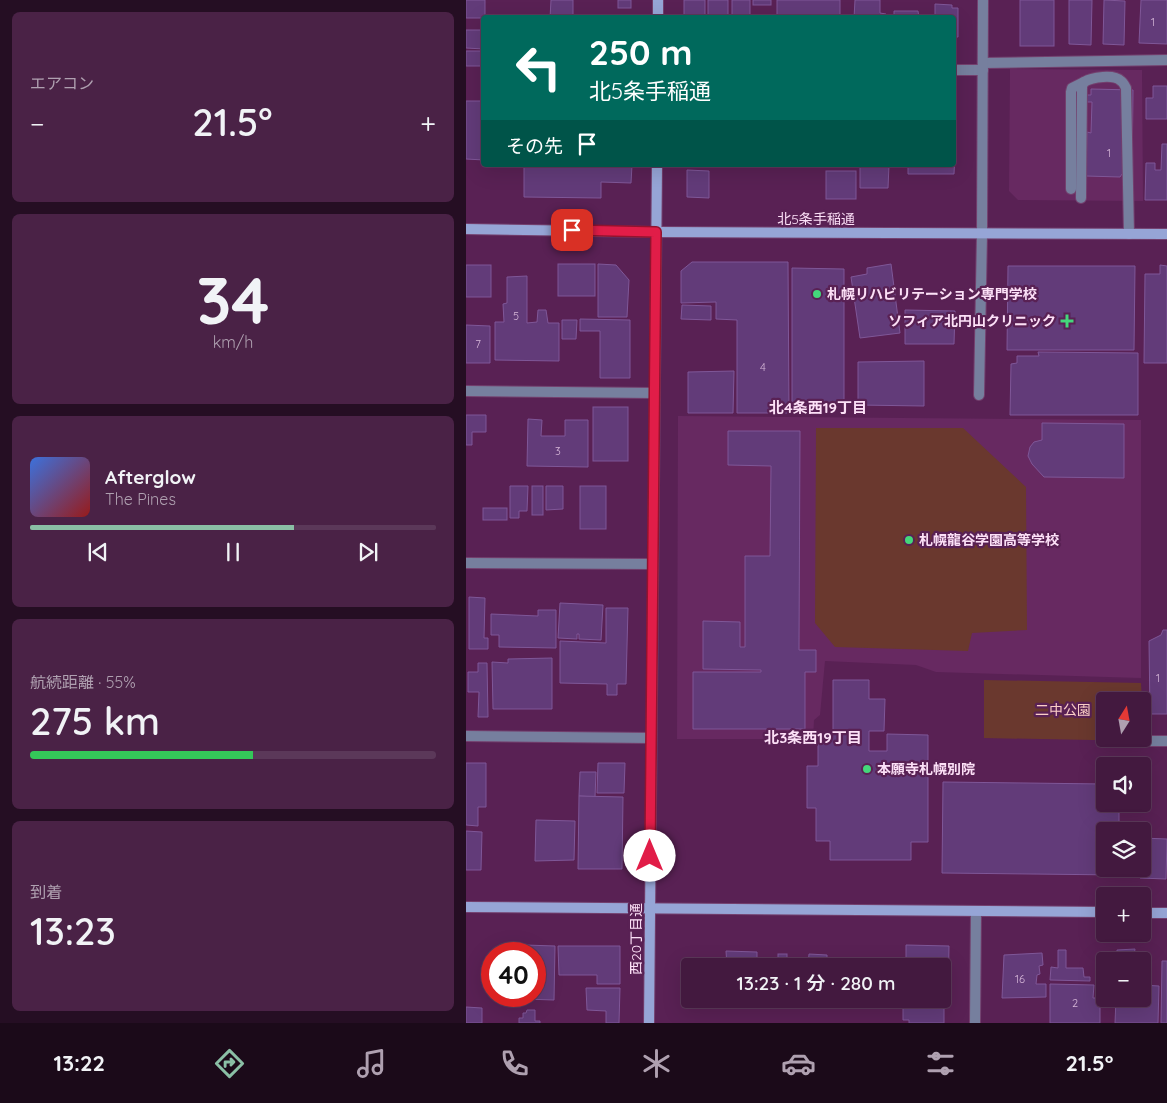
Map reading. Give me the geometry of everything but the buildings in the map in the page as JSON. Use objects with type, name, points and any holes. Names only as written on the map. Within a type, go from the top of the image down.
[{"type":"street","points":[[658,0],[658,15]]},
{"type":"street","points":[[979,395],[983,0]]},
{"type":"street","points":[[956,70],[983,67],[1167,60]]},
{"type":"street","points":[[1071,189],[1072,88],[1089,79],[1118,79],[1122,81],[1126,88],[1129,234]]},
{"type":"street","points":[[1081,198],[1082,86],[1084,82]]},
{"type":"street","name":"西20丁目通","points":[[649,1023],[657,167]]},
{"type":"street","name":"北5条手稲通","points":[[466,229],[656,232],[1167,234]]},
{"type":"street","points":[[466,391],[654,393]]},
{"type":"street","points":[[466,563],[653,564]]},
{"type":"street","points":[[466,736],[651,738]]},
{"type":"street","points":[[1151,741],[1167,741]]},
{"type":"street","points":[[466,907],[1096,912]]},
{"type":"street","points":[[975,1023],[976,911]]},
{"type":"street","points":[[1151,912],[1167,913]]},
{"type":"shaded area","points":[[1010,69],[1142,70],[1143,201],[1018,200],[1009,191]]},
{"type":"shaded area","name":"札幌龍谷学園高等学校","points":[[678,416],[1141,420],[1141,678],[936,672],[916,665],[825,661],[820,715],[814,720],[813,739],[677,739]]},
{"type":"green space","points":[[816,428],[963,428],[1026,487],[1027,630],[972,633],[968,651],[835,647],[815,623]]},
{"type":"green space","name":"二中公園","points":[[984,680],[1141,683],[1142,692],[1096,692],[1096,740],[984,738]]},
{"type":"place","name":"札幌リハビリテーション専門学校","points":[[817,294]]},
{"type":"place","name":"ソフィア北円山クリニック","points":[[1067,321]]},
{"type":"place","name":"札幌龍谷学園高等学校","points":[[909,540]]},
{"type":"place","name":"本願寺札幌別院","points":[[867,769]]},
{"type":"district","name":"北4条西19丁目","points":[[818,407]]},
{"type":"district","name":"北3条西19丁目","points":[[813,737]]},
{"type":"route","points":[[572,230],[656,232],[650,856]]}]
